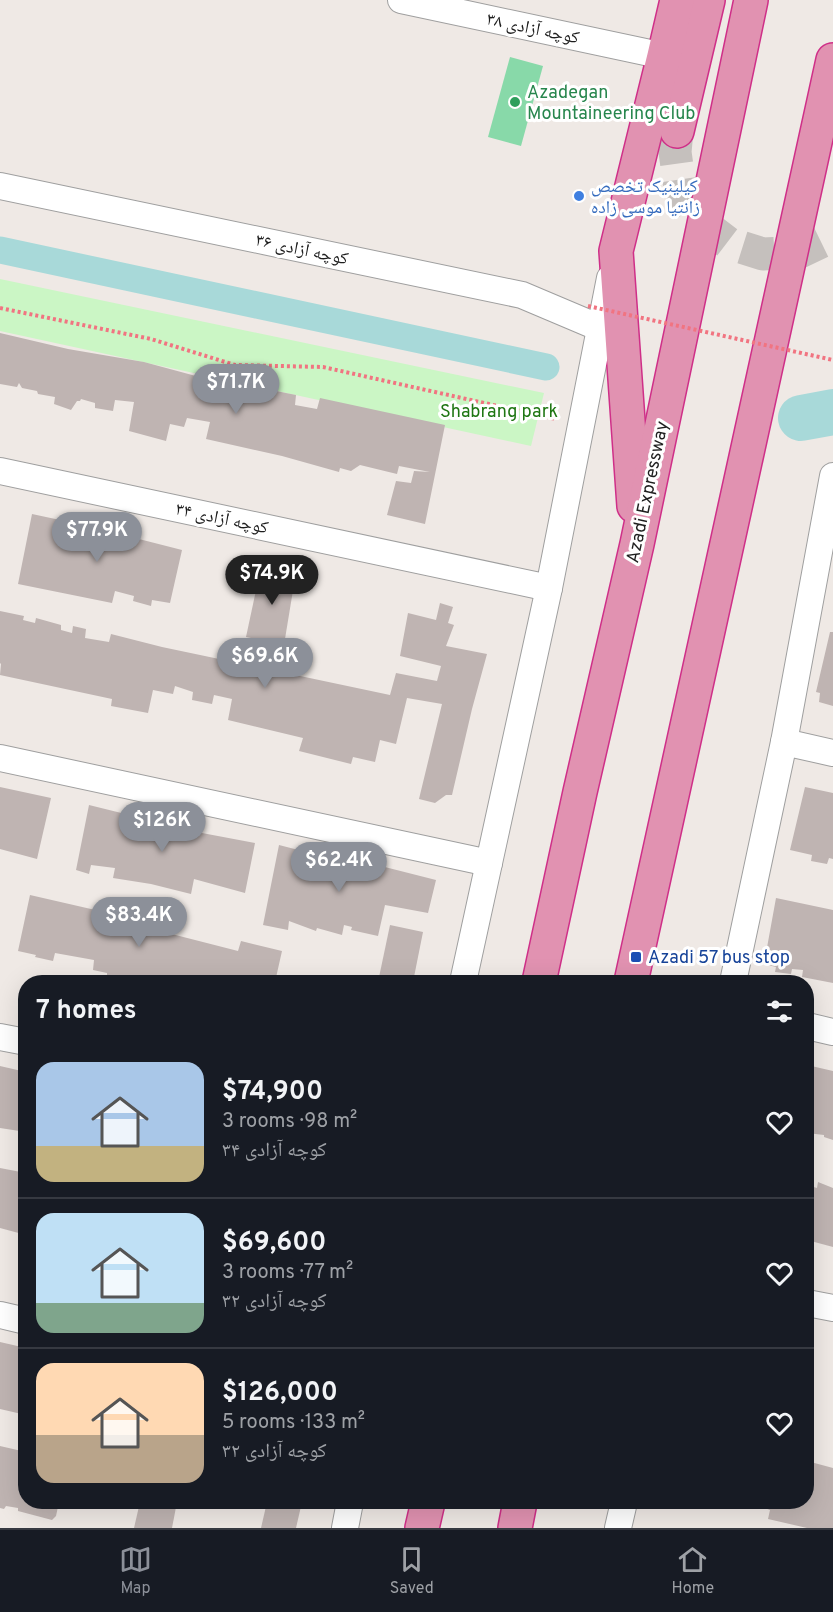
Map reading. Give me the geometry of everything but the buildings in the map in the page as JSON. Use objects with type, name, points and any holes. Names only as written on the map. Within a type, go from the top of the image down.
[{"type":"highway","points":[[636,543],[616,251],[677,0]]},
{"type":"highway","points":[[677,131],[708,0]]},
{"type":"highway","name":"Azadi Expressway","points":[[541,975],[636,543],[751,0]]},
{"type":"highway","points":[[633,975],[833,60]]},
{"type":"highway","points":[[422,1528],[426,1509]]},
{"type":"highway","points":[[515,1528],[519,1509]]},
{"type":"street","name":"کوچه آزادی ۳۸","points":[[401,0],[664,56]]},
{"type":"street","name":"کوچه آزادی ۳۶","points":[[0,186],[522,295],[594,317]]},
{"type":"street","points":[[465,975],[549,588],[581,424],[594,317],[616,251]]},
{"type":"street","name":"کوچه آزادی ۳۴","points":[[0,471],[549,588]]},
{"type":"street","points":[[734,975],[784,742],[833,476]]},
{"type":"street","points":[[784,742],[833,753]]},
{"type":"street","points":[[0,758],[489,862]]},
{"type":"street","points":[[814,1028],[833,1032]]},
{"type":"street","points":[[0,1037],[18,1040]]},
{"type":"street","points":[[814,1304],[833,1308]]},
{"type":"street","points":[[0,1315],[18,1319]]},
{"type":"street","points":[[345,1528],[349,1509]]},
{"type":"street","points":[[618,1528],[622,1509]]},
{"type":"path","points":[[0,308],[151,339],[235,365],[323,366],[581,424]]},
{"type":"path","points":[[594,317],[833,360]]},
{"type":"green space","name":"Azadegan Mountaineering Club","points":[[510,57],[543,66],[521,146],[488,137]]},
{"type":"green space","name":"Shabrang park","points":[[0,279],[544,393],[531,446],[0,331]]},
{"type":"waterway","points":[[0,250],[546,367]]},
{"type":"waterway","points":[[801,418],[833,412]]},
{"type":"tunnel","points":[[677,131],[675,152],[680,188],[699,221],[728,243],[763,254],[800,252],[833,236]]},
{"type":"place","name":"Azadegan Mountaineering Club","points":[[515,102]]},
{"type":"place","name":"کیلینیک تخصص زانتیا موسی زاده","points":[[579,196]]},
{"type":"place","name":"Azadi 57 bus stop","points":[[636,957]]}]
